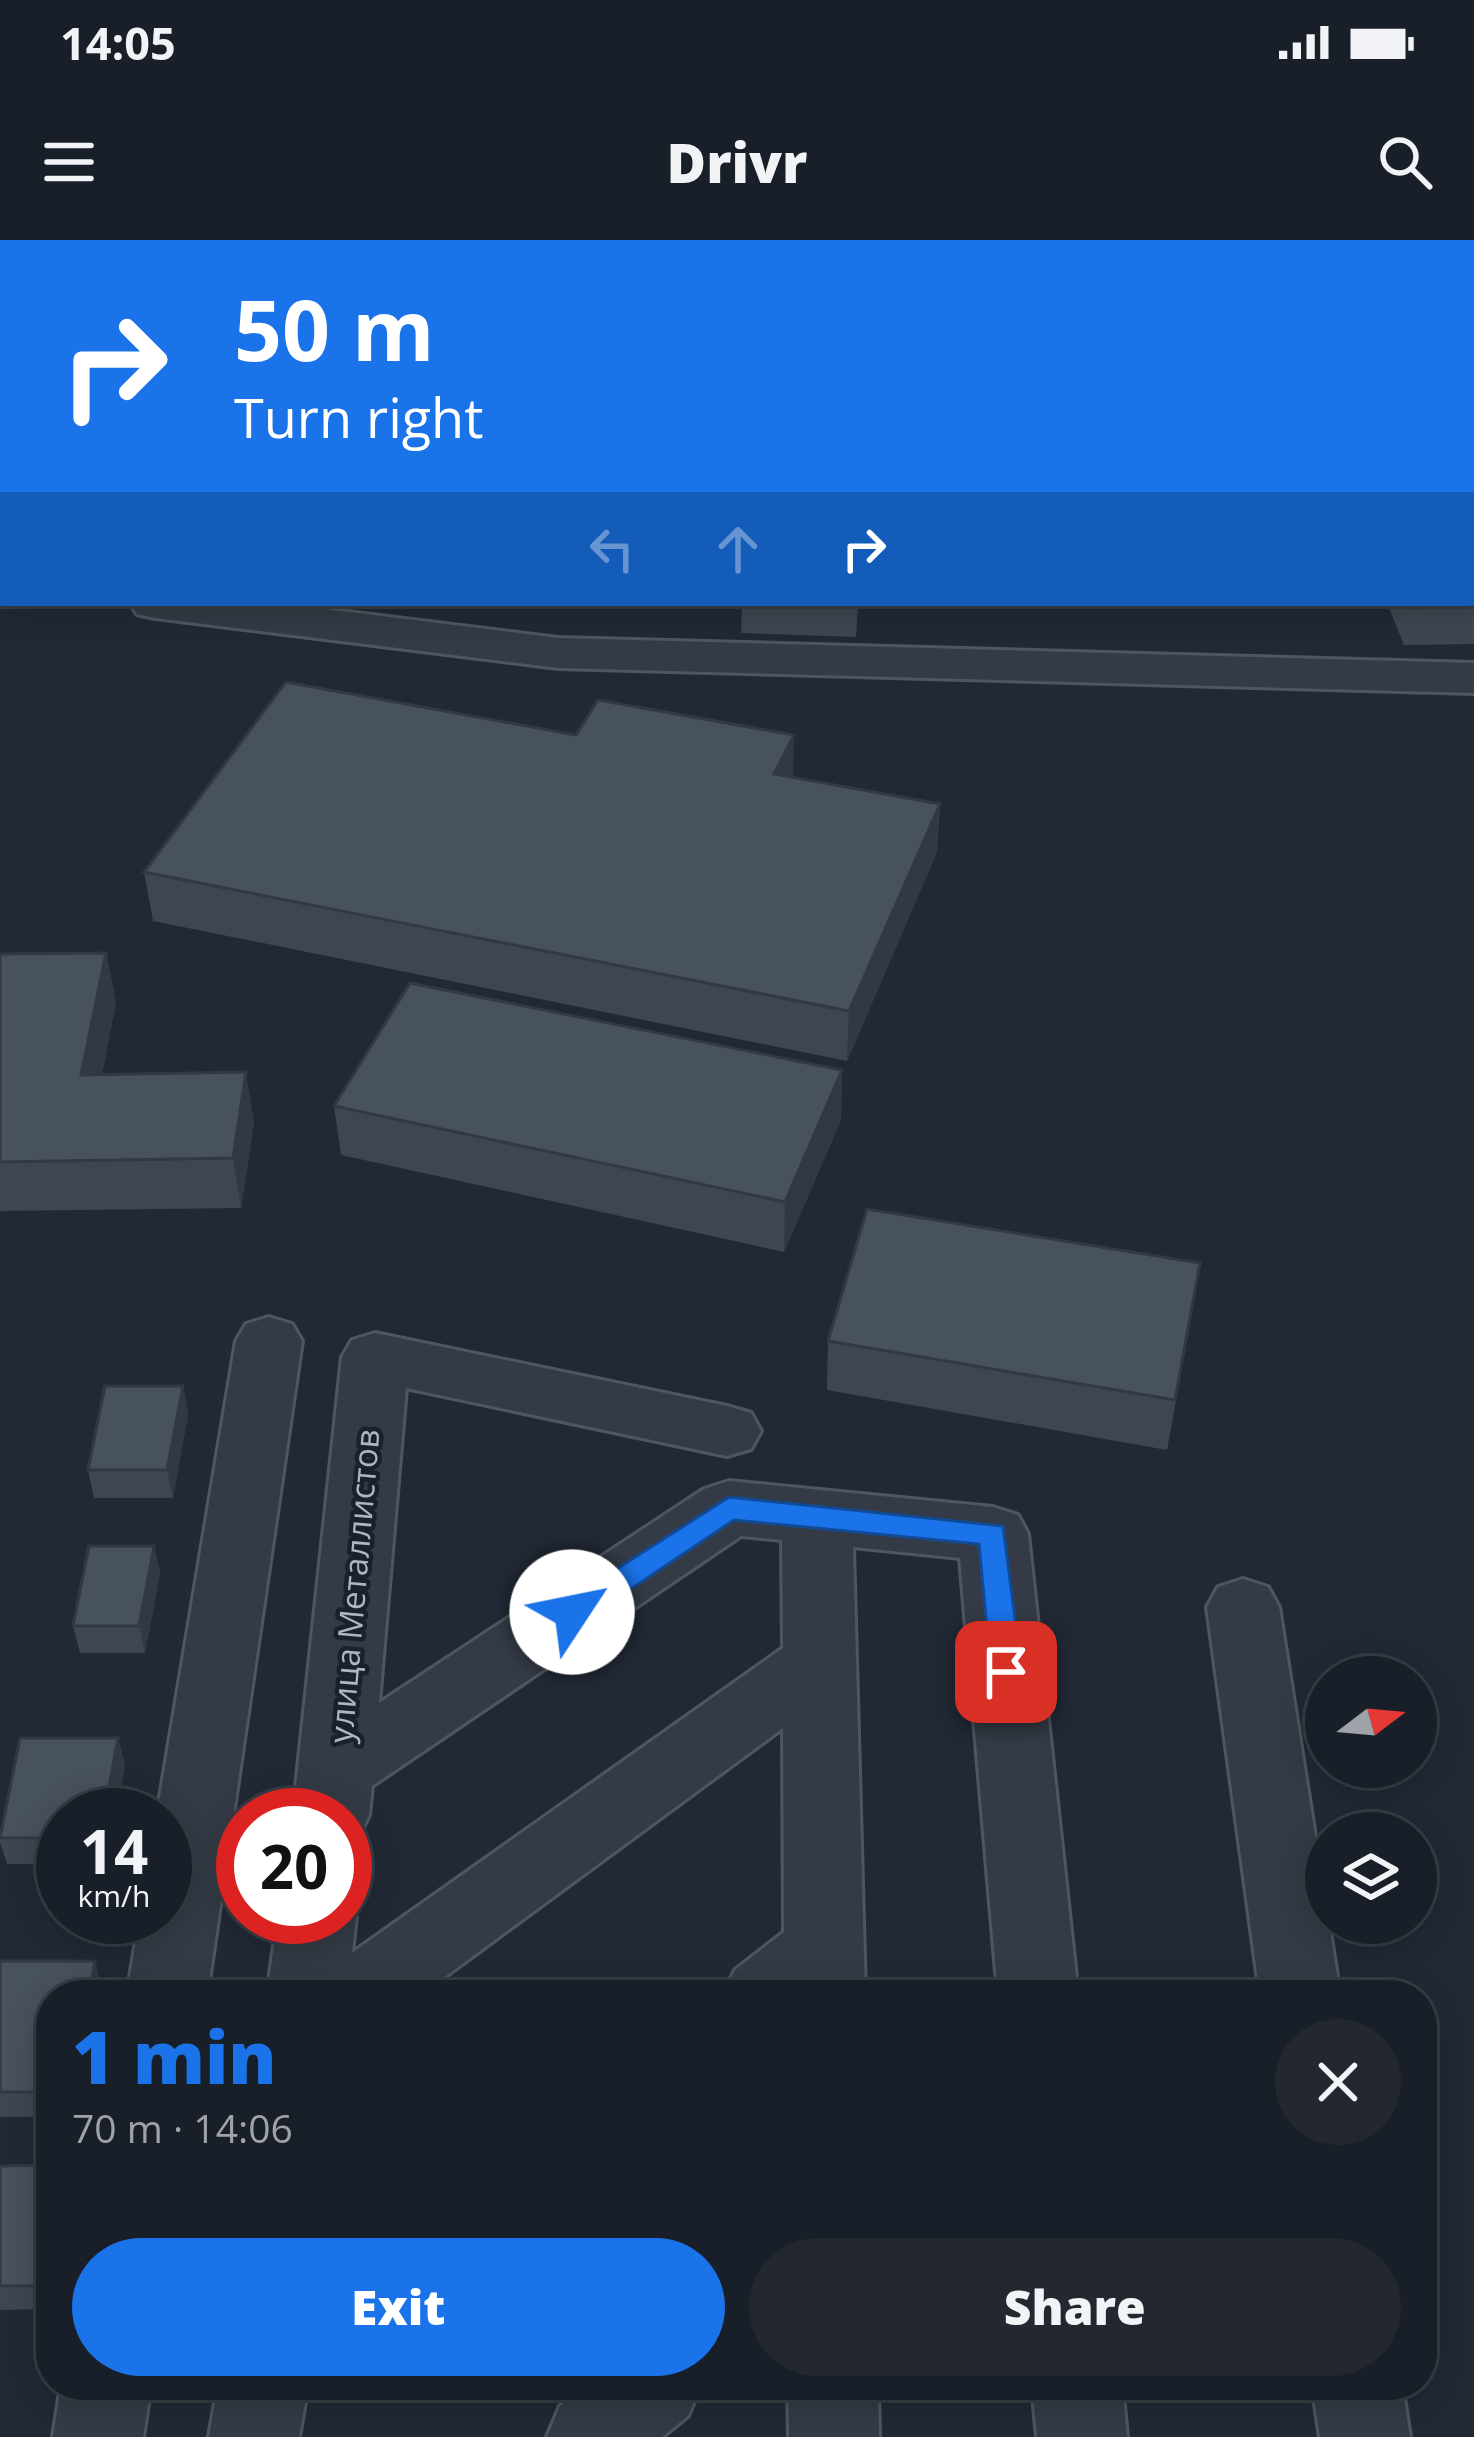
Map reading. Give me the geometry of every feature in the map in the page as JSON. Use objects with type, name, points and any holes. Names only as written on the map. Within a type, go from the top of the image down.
[{"type":"street","points":[[179,606],[558,653],[1474,678]]},
{"type":"street","points":[[169,1980],[268,1341]]},
{"type":"street","name":"улица Металлистов","points":[[335,1788],[375,1357],[727,1431]]},
{"type":"street","points":[[341,1788],[729,1508],[993,1534],[1037,1980]]},
{"type":"street","points":[[817,1517],[825,1971]]},
{"type":"street","points":[[1243,1606],[1298,1980]]},
{"type":"street","points":[[378,1980],[820,1660]]},
{"type":"street","points":[[309,1980],[314,1944]]},
{"type":"street","points":[[98,2437],[104,2400]]},
{"type":"street","points":[[254,2437],[260,2400]]},
{"type":"street","points":[[592,2437],[638,2400]]},
{"type":"street","points":[[833,2400],[834,2437]]},
{"type":"street","points":[[1078,2400],[1082,2437]]},
{"type":"street","points":[[1360,2400],[1365,2437]]},
{"type":"building","points":[[286,682],[576,735],[598,700],[794,735],[774,774],[940,804],[849,1011],[144,872]]},
{"type":"building","points":[[106,953],[81,1075],[246,1072],[233,1158],[0,1162],[0,954]]},
{"type":"building","points":[[410,983],[842,1070],[785,1202],[334,1106]]},
{"type":"building","points":[[867,1209],[1200,1263],[1175,1400],[828,1341]]},
{"type":"building","points":[[105,1386],[183,1386],[167,1470],[88,1470]]},
{"type":"building","points":[[89,1546],[154,1546],[139,1626],[73,1626]]},
{"type":"building","points":[[20,1738],[118,1738],[109,1788],[36,1788],[36,1838],[0,1838]]},
{"type":"building","points":[[0,1961],[95,1961],[92,1980],[36,1980],[36,2092],[0,2092]]},
{"type":"building","points":[[36,2165],[36,2286],[0,2286],[0,2166]]},
{"type":"route","points":[[572,1612],[729,1508],[993,1534],[1006,1672]]}]
